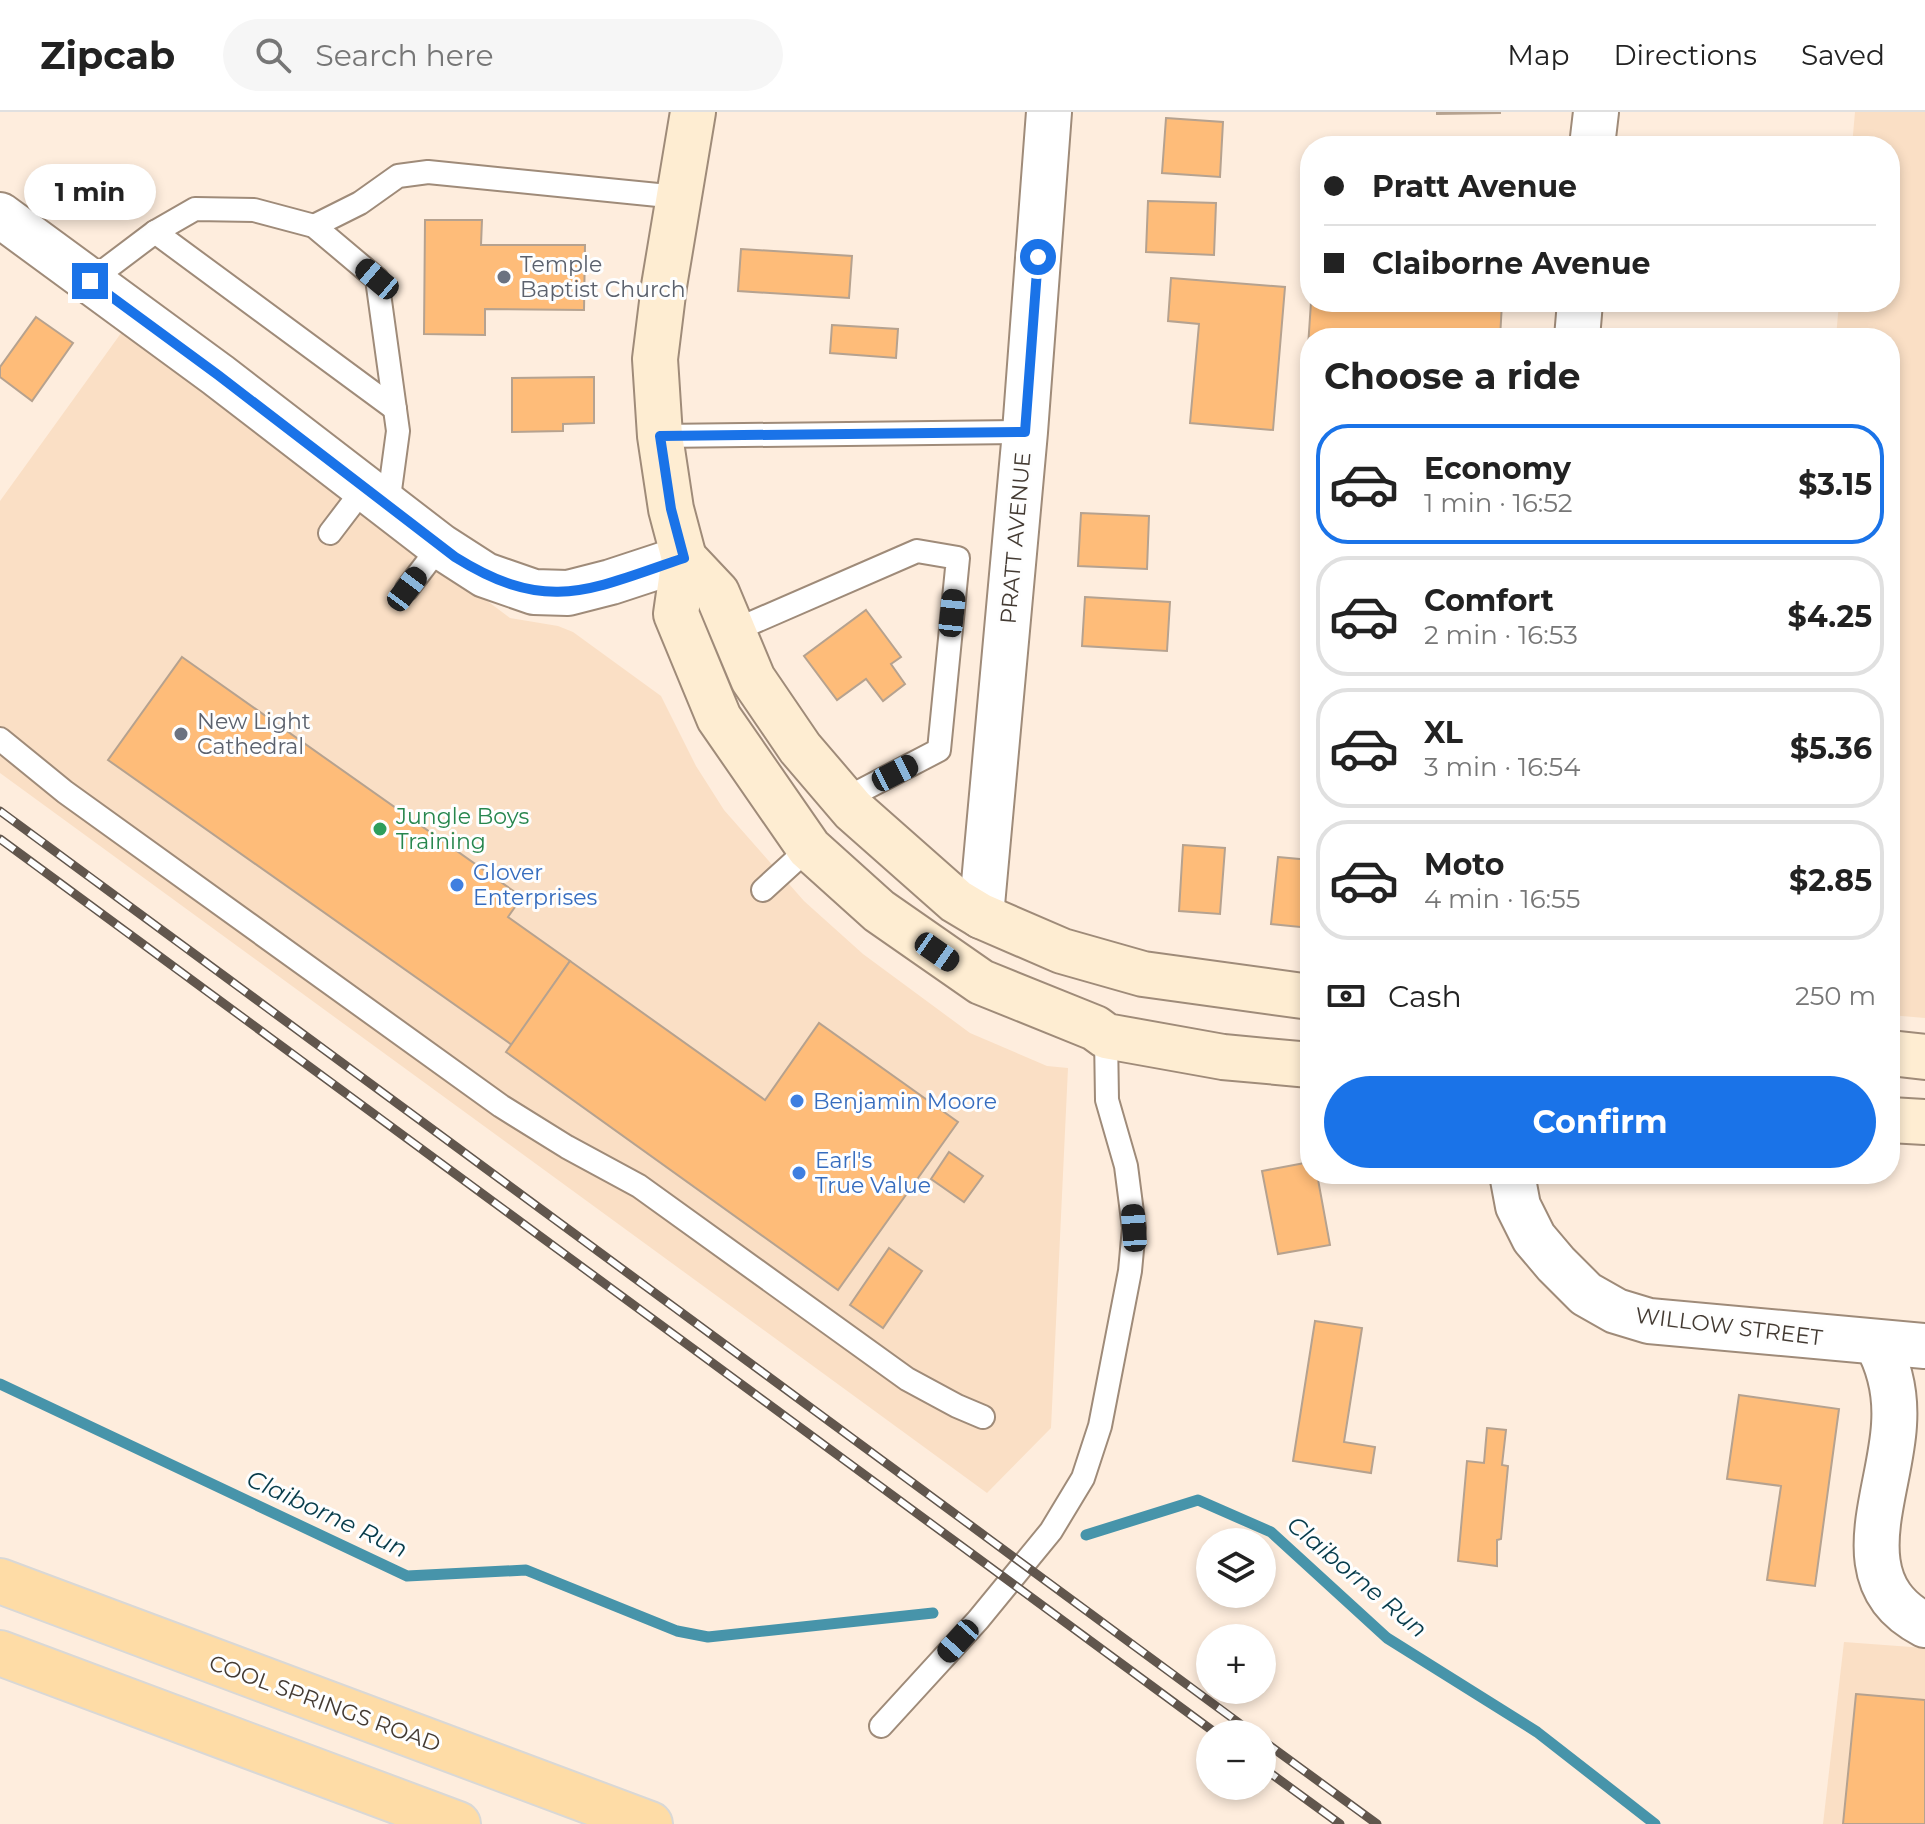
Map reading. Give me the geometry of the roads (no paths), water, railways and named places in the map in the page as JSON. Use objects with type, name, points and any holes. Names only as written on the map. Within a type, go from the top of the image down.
[{"type":"main road","points":[[693,112],[655,359],[660,436],[671,509],[684,558],[676,614],[719,718],[809,848],[879,911],[981,982],[1095,1028],[1106,1036],[1223,1057],[1300,1064]]},
{"type":"main road","points":[[684,558],[717,593],[753,679],[800,748],[888,844],[956,901],[981,916],[1062,951],[1143,974],[1300,996]]},
{"type":"main road","points":[[1900,1054],[1925,1057]]},
{"type":"main road","points":[[1900,1121],[1925,1122]]},
{"type":"main road","name":"COOL SPRINGS ROAD","points":[[0,1581],[650,1824]]},
{"type":"main road","points":[[0,1653],[458,1824]]},
{"type":"street","name":"PRATT AVENUE","points":[[981,916],[1025,432],[1049,112]]},
{"type":"street","points":[[1593,136],[1596,112]]},
{"type":"street","points":[[0,215],[440,546],[485,575],[520,588],[547,593],[586,590],[684,558]]},
{"type":"street","name":"WILLOW STREET","points":[[1514,1184],[1518,1206],[1534,1238],[1586,1294],[1616,1311],[1649,1321],[1925,1346]]},
{"type":"street","points":[[1876,1342],[1883,1353],[1894,1392],[1894,1425],[1875,1546],[1878,1572],[1889,1596],[1907,1615],[1925,1625]]},
{"type":"lane","points":[[314,226],[360,203],[398,176],[428,172],[678,197]]},
{"type":"lane","points":[[90,281],[155,232],[195,209],[254,210],[314,226],[377,279],[398,431],[376,496],[330,533]]},
{"type":"lane","points":[[155,232],[395,409]]},
{"type":"lane","points":[[660,436],[1025,432]]},
{"type":"lane","points":[[407,589],[440,546]]},
{"type":"lane","points":[[733,631],[917,551],[958,558],[939,750],[845,799]]},
{"type":"lane","points":[[0,739],[65,792],[501,1106],[554,1140],[639,1186],[907,1379],[983,1417]]},
{"type":"lane","points":[[763,890],[809,848]]},
{"type":"lane","points":[[881,1726],[978,1620],[1051,1531],[1078,1488],[1094,1447],[1130,1271],[1134,1228],[1126,1166],[1107,1100],[1106,1036]]},
{"type":"waterway","name":"Claiborne Run","points":[[0,1384],[407,1576],[526,1570],[677,1631],[708,1637],[933,1613]]},
{"type":"waterway","name":"Claiborne Run","points":[[1086,1535],[1198,1500],[1271,1532],[1387,1638],[1537,1732],[1655,1824]]},
{"type":"railway","points":[[0,811],[1235,1720]]},
{"type":"railway","points":[[0,839],[1198,1720]]},
{"type":"railway","points":[[1276,1750],[1377,1824]]},
{"type":"railway","points":[[1276,1777],[1340,1824]]},
{"type":"place","name":"Temple Baptist Church","points":[[504,277]]},
{"type":"place","name":"New Light Cathedral","points":[[181,734]]},
{"type":"place","name":"Jungle Boys Training","points":[[380,829]]},
{"type":"place","name":"Glover Enterprises","points":[[457,885]]},
{"type":"place","name":"Benjamin Moore","points":[[797,1101]]},
{"type":"place","name":"Earl's True Value","points":[[799,1173]]}]
